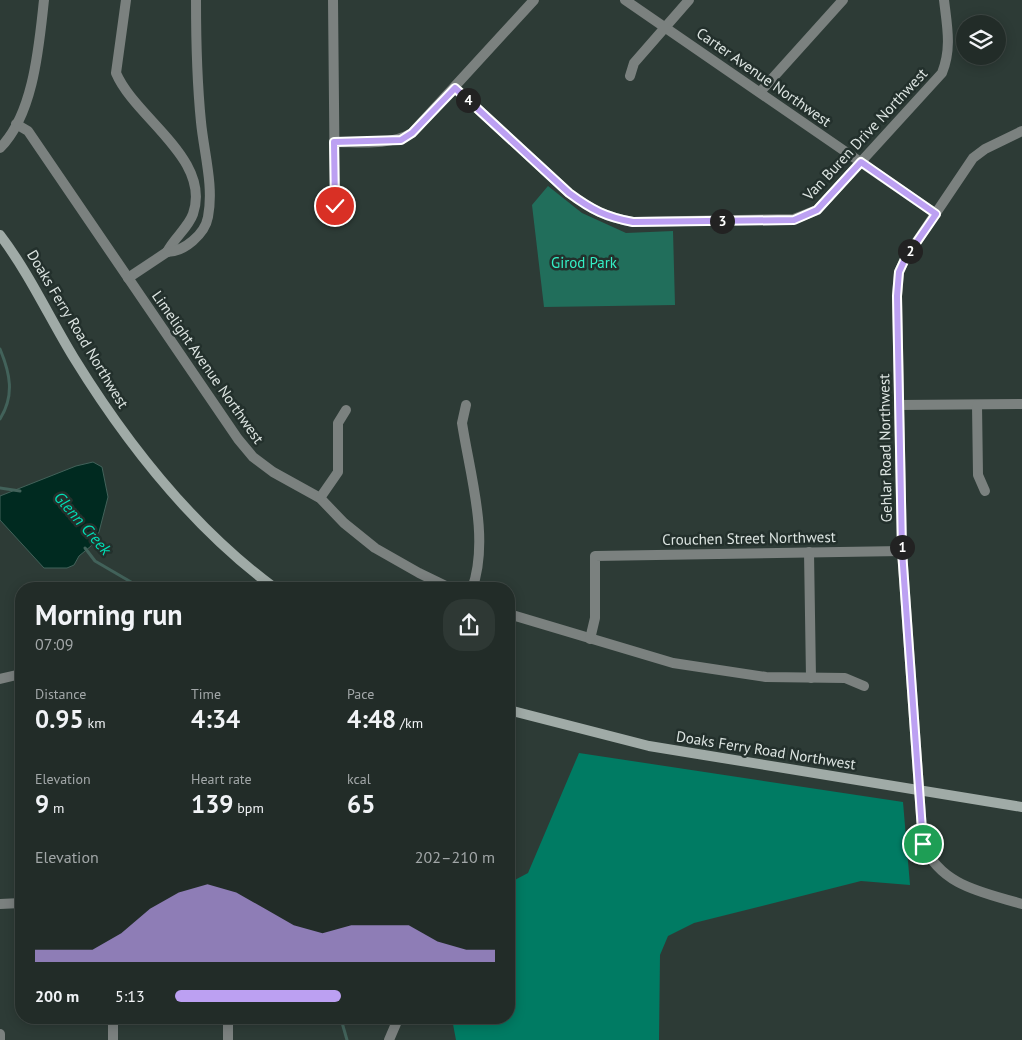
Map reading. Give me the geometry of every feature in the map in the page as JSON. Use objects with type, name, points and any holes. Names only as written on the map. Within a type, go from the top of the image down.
[{"type":"main road","name":"Doaks Ferry Road Northwest","points":[[0,235],[23,267],[74,358],[138,450],[172,490],[221,542],[268,582]]},
{"type":"main road","name":"Doaks Ferry Road Northwest","points":[[515,712],[649,746],[1022,807]]},
{"type":"street","points":[[0,148],[16,124],[31,85],[39,50],[44,0]]},
{"type":"street","points":[[126,0],[116,73],[121,84],[135,103],[186,161],[194,181],[196,201],[193,216],[173,240],[168,252]]},
{"type":"street","points":[[128,278],[168,252],[177,252],[187,246],[200,233],[208,219],[211,190],[205,164],[199,99],[196,0]]},
{"type":"street","points":[[333,0],[335,206],[340,219]]},
{"type":"street","points":[[334,142],[401,140],[412,133],[534,0]]},
{"type":"street","name":"Carter Avenue Northwest","points":[[625,0],[936,214]]},
{"type":"street","points":[[630,76],[634,63],[690,0]]},
{"type":"street","points":[[761,92],[843,0]]},
{"type":"street","name":"Van Buren Drive Northwest","points":[[455,88],[569,193],[589,208],[617,219],[633,222],[794,220],[817,210],[942,73],[950,45],[944,0]]},
{"type":"street","name":"Limelight Avenue Northwest","points":[[16,124],[28,131],[238,439],[253,457],[273,472],[320,498],[344,523],[375,548],[419,574],[437,582]]},
{"type":"street","name":"Gehlar Road Northwest","points":[[1022,131],[985,149],[973,158],[905,259],[899,272],[902,551],[923,844],[936,867],[960,884],[1022,904]]},
{"type":"street","points":[[977,404],[978,474],[985,491]]},
{"type":"street","points":[[899,405],[1022,404]]},
{"type":"street","points":[[466,405],[462,423],[480,538],[478,572],[474,582]]},
{"type":"street","points":[[320,498],[338,472],[338,423],[346,410]]},
{"type":"street","name":"Crouchen Street Northwest","points":[[590,639],[595,618],[595,556],[902,551]]},
{"type":"street","points":[[809,552],[811,678]]},
{"type":"street","points":[[515,616],[688,666],[766,677],[845,678],[864,686]]},
{"type":"street","points":[[0,679],[15,675]]},
{"type":"street","points":[[0,904],[15,903]]},
{"type":"street","points":[[113,1024],[113,1040]]},
{"type":"street","points":[[228,1024],[228,1040]]},
{"type":"street","points":[[389,1040],[396,1024]]},
{"type":"street","points":[[0,1034],[0,1040]]},
{"type":"green space","name":"Girod Park","points":[[548,186],[582,213],[626,233],[673,231],[675,305],[544,307],[532,205]]},
{"type":"green space","points":[[579,753],[903,802],[910,885],[861,881],[694,923],[668,936],[660,955],[659,1040],[456,1040],[453,1024],[515,1024],[515,880],[528,873]]},
{"type":"water","points":[[93,462],[102,467],[108,497],[99,532],[91,546],[79,556],[74,565],[67,568],[44,568],[0,520],[0,496],[76,466]]},
{"type":"waterway","name":"Glenn Creek","points":[[0,349],[9,384],[8,401],[0,419]]},
{"type":"waterway","name":"Glenn Creek","points":[[0,488],[20,491]]},
{"type":"waterway","name":"Glenn Creek","points":[[85,548],[95,561],[131,582]]},
{"type":"waterway","name":"Glenn Creek","points":[[342,1024],[347,1040]]},
{"type":"route","points":[[335,206],[334,142],[386,142],[401,140],[412,133],[455,88],[569,193],[589,208],[609,218],[633,222],[794,220],[807,216],[817,210],[861,162],[936,214],[905,259],[899,272],[897,296],[902,551],[923,844]]}]
